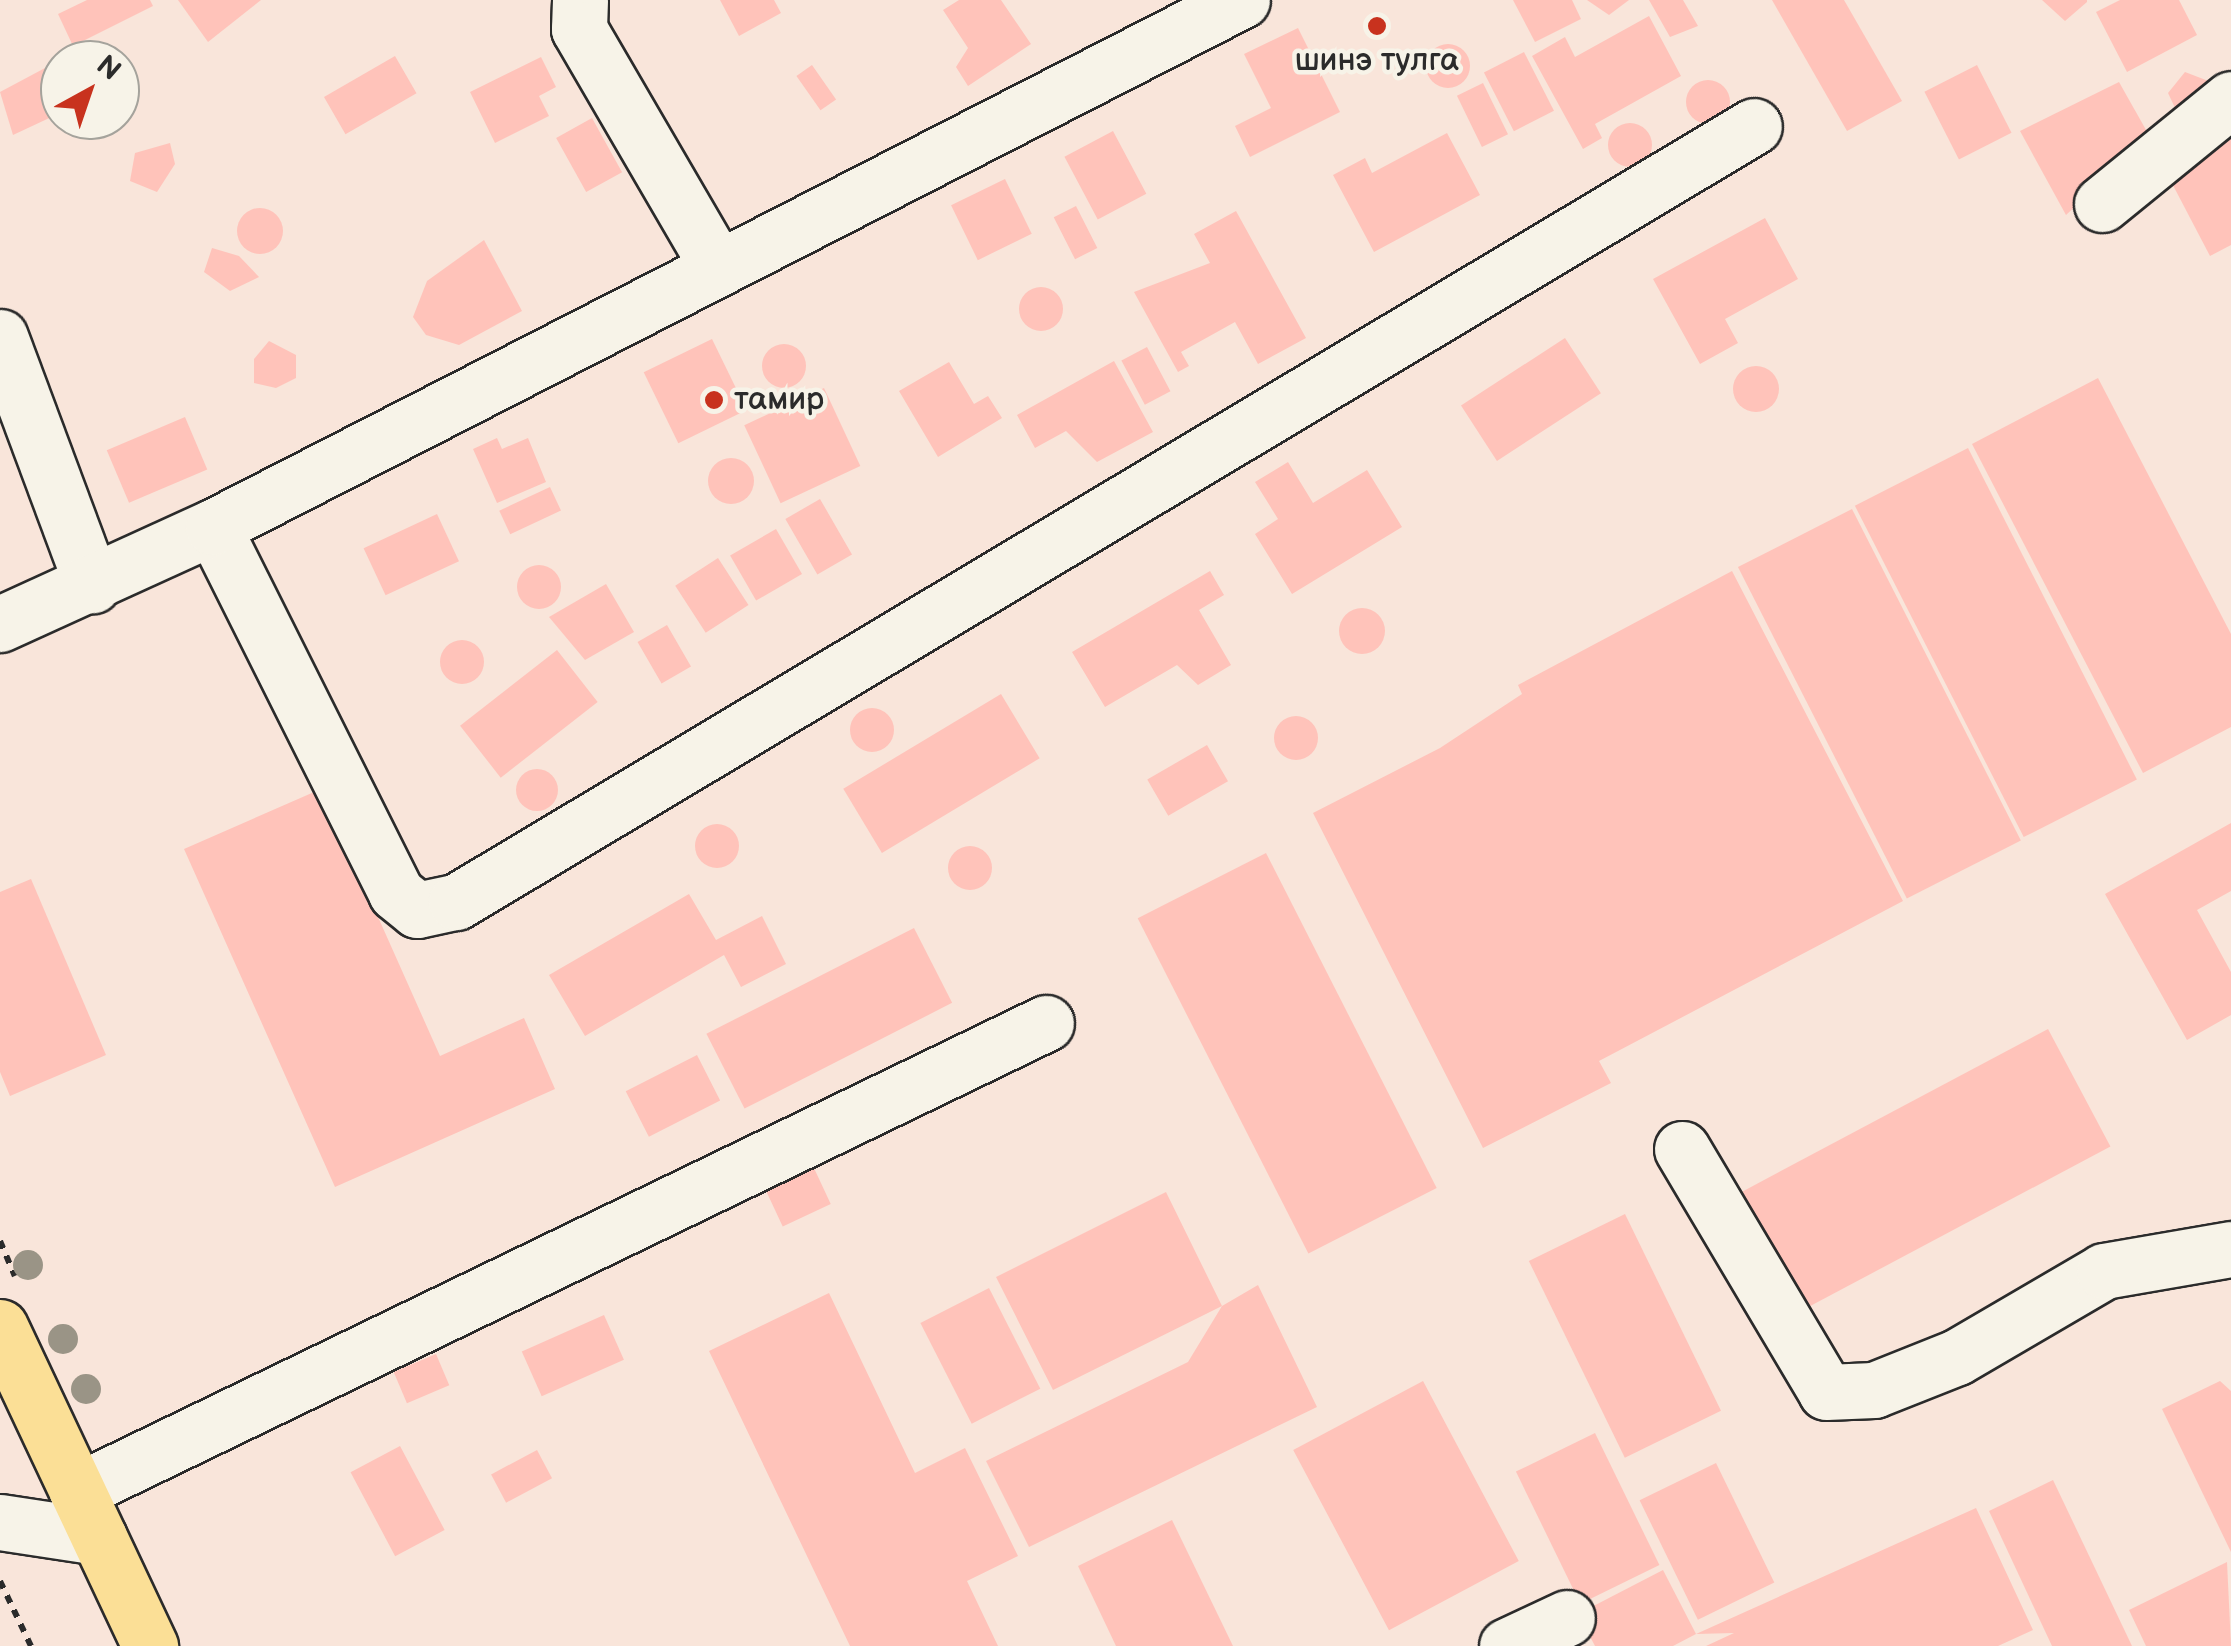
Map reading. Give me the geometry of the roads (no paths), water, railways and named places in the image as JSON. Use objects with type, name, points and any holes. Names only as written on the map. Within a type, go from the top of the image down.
[{"type":"highway","points":[[0,1326],[150,1646]]},
{"type":"street","points":[[580,0],[579,29],[718,268]]},
{"type":"street","points":[[0,624],[213,527],[1242,0]]},
{"type":"street","points":[[2102,204],[2231,98]]},
{"type":"street","points":[[213,527],[396,893],[417,910],[456,902],[1754,126]]},
{"type":"street","points":[[0,336],[92,585]]},
{"type":"street","points":[[0,1522],[88,1514],[1046,1023]]},
{"type":"street","points":[[1682,1150],[1826,1392],[1874,1390],[1957,1357],[2104,1271],[2231,1250]]},
{"type":"street","points":[[1507,1646],[1566,1618]]},
{"type":"place","name":"шинэ тулга","points":[[1377,26]]},
{"type":"place","name":"тамир","points":[[714,400]]}]
